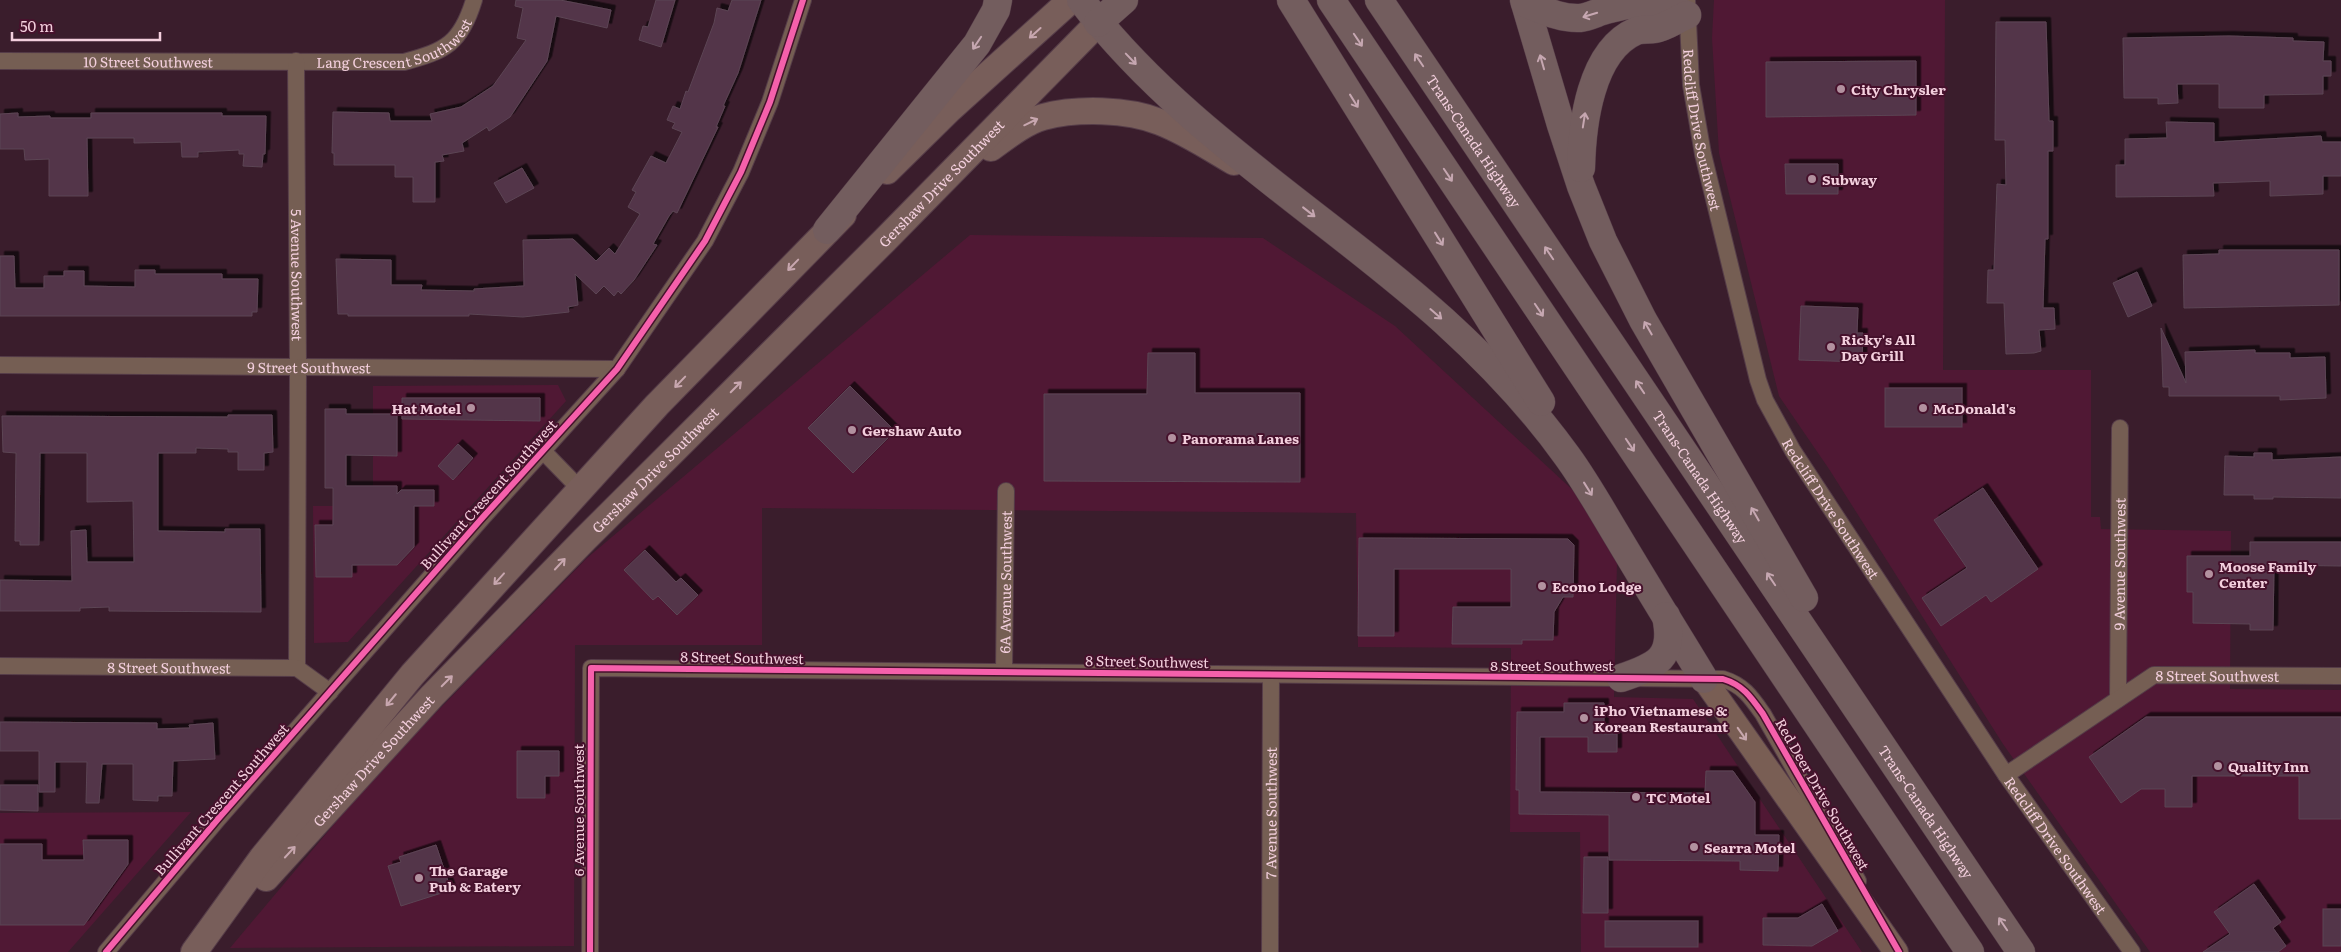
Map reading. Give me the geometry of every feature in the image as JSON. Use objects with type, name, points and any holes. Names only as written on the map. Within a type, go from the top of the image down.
[{"type":"highway","points":[[827,230],[977,44],[996,10],[998,0]]},
{"type":"highway","points":[[1080,0],[1098,23],[1135,63],[1179,105],[1271,182],[1386,270],[1445,322],[1501,376],[1568,456]]},
{"type":"highway","name":"Gershaw Drive Southwest","points":[[1098,23],[1124,0]]},
{"type":"highway","points":[[1291,0],[1554,424],[1568,456],[1704,679]]},
{"type":"highway","points":[[1331,0],[1970,952]]},
{"type":"highway","name":"Trans-Canada Highway","points":[[1380,0],[1510,197],[2022,952]]},
{"type":"highway","points":[[1525,1],[1560,17],[1581,18],[1646,0],[1687,7]]},
{"type":"highway","points":[[1525,1],[1581,186],[1603,241],[1643,320],[1920,799]]},
{"type":"highway","points":[[1581,186],[1582,137],[1587,106],[1605,61],[1620,42],[1637,31],[1657,29],[1687,7]]},
{"type":"highway","points":[[1621,678],[1643,671],[1661,658],[1669,640],[1666,616]]},
{"type":"main road","name":"Gershaw Drive Southwest","points":[[195,952],[262,858],[418,668],[657,405],[827,230],[950,109],[1071,0]]},
{"type":"main road","name":"Gershaw Drive Southwest","points":[[195,952],[432,696],[624,498],[885,240],[1098,23]]},
{"type":"main road","points":[[885,240],[993,147],[1023,126],[1042,117],[1118,112],[1160,122],[1271,182]]},
{"type":"street","name":"Lang Crescent Southwest","points":[[296,61],[404,62],[427,56],[446,48],[462,30],[474,0]]},
{"type":"street","name":"Bullivant Crescent Southwest","points":[[106,952],[218,819],[482,517],[617,368],[705,241],[741,172],[770,102],[803,0]]},
{"type":"street","name":"Redcliff Drive Southwest","points":[[1687,7],[1691,85],[1703,154],[1734,285],[1765,400],[1793,451],[2006,775],[2132,952]]},
{"type":"street","name":"10 Street Southwest","points":[[0,61],[296,61]]},
{"type":"street","name":"5 Avenue Southwest","points":[[296,61],[297,668]]},
{"type":"street","name":"9 Street Southwest","points":[[0,365],[617,368]]},
{"type":"street","name":"9 Avenue Southwest","points":[[2118,699],[2120,428]]},
{"type":"street","points":[[543,451],[580,489]]},
{"type":"street","name":"6A Avenue Southwest","points":[[1004,672],[1006,491]]},
{"type":"street","name":"8 Street Southwest","points":[[0,666],[297,668]]},
{"type":"street","points":[[297,668],[330,692]]},
{"type":"street","name":"8 Street Southwest","points":[[591,668],[1704,679]]},
{"type":"street","name":"6 Avenue Southwest","points":[[590,952],[591,668]]},
{"type":"street","name":"7 Avenue Southwest","points":[[1270,952],[1271,675]]},
{"type":"street","name":"8 Street Southwest","points":[[2006,775],[2154,675],[2341,676]]},
{"type":"street","name":"Red Deer Drive Southwest","points":[[1704,679],[1897,952]]},
{"type":"shaded area","points":[[1714,0],[1945,0],[1943,370],[2091,370],[2091,517],[2100,517],[2101,529],[2231,531],[2230,689],[2341,690],[2341,952],[2150,952],[2003,744],[1829,469],[1779,396],[1719,153],[1712,38]]},
{"type":"shaded area","points":[[970,235],[1263,238],[1395,326],[1577,494],[1617,561],[1614,697],[1693,699],[1862,952],[1581,952],[1580,832],[1510,832],[1511,648],[1358,647],[1356,513],[762,508],[762,645],[575,645],[574,946],[230,948],[378,772],[587,558]]},
{"type":"shaded area","points":[[558,385],[566,401],[348,642],[314,643],[313,506],[373,506],[373,386]]},
{"type":"shaded area","points":[[191,812],[68,952],[0,952],[0,813]]},
{"type":"building","points":[[516,0],[560,0],[611,10],[607,28],[556,16],[547,61],[510,117],[489,131],[487,127],[462,143],[464,151],[442,155],[444,161],[435,162],[435,202],[413,202],[413,177],[395,177],[395,165],[334,165],[334,153],[332,153],[333,112],[389,113],[390,121],[432,121],[430,114],[461,107],[493,86],[526,40],[517,38],[523,8],[515,6]]},
{"type":"building","points":[[656,0],[675,0],[661,47],[639,40],[643,26],[648,27]]},
{"type":"building","points":[[732,0],[761,0],[738,73],[716,127],[718,127],[677,213],[673,211],[669,216],[653,244],[657,245],[634,280],[621,294],[618,291],[614,296],[604,286],[596,294],[575,274],[578,305],[568,307],[569,312],[523,317],[469,314],[469,316],[348,316],[348,314],[338,314],[336,259],[391,260],[391,285],[422,285],[421,290],[474,291],[474,289],[524,286],[523,240],[573,239],[596,261],[609,248],[615,254],[640,214],[628,207],[636,192],[632,190],[651,156],[666,163],[682,132],[672,128],[675,123],[667,120],[673,106],[680,109],[686,91],[688,92],[714,23],[717,8],[728,11]]},
{"type":"building","points":[[1996,22],[2046,22],[2049,121],[2053,121],[2053,151],[2048,151],[2048,239],[2045,239],[2043,308],[2054,308],[2055,329],[2039,330],[2041,351],[2034,353],[2006,354],[2004,303],[1987,303],[1988,270],[1994,270],[1997,184],[2006,185],[2005,140],[1995,140]]},
{"type":"building","points":[[2229,36],[2293,38],[2293,41],[2324,42],[2323,61],[2331,61],[2331,76],[2323,76],[2323,94],[2264,95],[2264,108],[2219,108],[2219,84],[2177,84],[2178,103],[2158,104],[2158,98],[2124,98],[2123,38]]},
{"type":"building","name":"City Chrysler","points":[[1916,61],[1916,115],[1766,117],[1766,62]]},
{"type":"building","points":[[18,113],[18,117],[50,116],[50,118],[91,118],[91,113],[222,113],[222,116],[266,116],[265,154],[263,154],[262,167],[243,166],[244,154],[239,154],[239,150],[198,152],[198,157],[182,157],[181,142],[134,143],[134,138],[87,138],[88,196],[49,196],[49,159],[25,160],[24,149],[0,149],[0,114]]},
{"type":"building","points":[[2166,122],[2214,123],[2214,142],[2321,136],[2322,142],[2341,142],[2341,176],[2323,176],[2323,194],[2270,196],[2270,181],[2213,183],[2214,196],[2116,197],[2116,165],[2125,165],[2125,139],[2167,138]]},
{"type":"building","name":"Subway","points":[[1785,164],[1838,164],[1838,194],[1786,194]]},
{"type":"building","points":[[522,168],[534,188],[506,203],[494,183]]},
{"type":"building","points":[[2219,250],[2339,250],[2339,305],[2184,308],[2183,255],[2219,254]]},
{"type":"building","points":[[0,256],[14,256],[15,288],[44,288],[44,276],[64,276],[64,271],[84,271],[84,286],[135,287],[135,270],[155,270],[155,274],[222,274],[222,279],[258,279],[257,312],[252,312],[252,316],[0,316]]},
{"type":"building","points":[[2137,272],[2152,306],[2128,317],[2113,283]]},
{"type":"building","name":"Ricky's All Day Grill","points":[[1801,306],[1858,308],[1857,333],[1863,333],[1862,362],[1799,360]]},
{"type":"building","points":[[2161,328],[2186,383],[2185,352],[2255,350],[2255,353],[2290,353],[2290,358],[2325,357],[2326,398],[2280,400],[2280,396],[2169,396],[2169,387],[2163,387]]},
{"type":"building","name":"Panorama Lanes","points":[[1148,353],[1195,353],[1195,393],[1300,393],[1300,482],[1044,481],[1044,394],[1147,394]]},
{"type":"building","name":"Gershaw Auto","points":[[850,386],[895,431],[853,473],[808,428]]},
{"type":"building","name":"McDonald's","points":[[1885,388],[1962,388],[1962,427],[1885,427]]},
{"type":"building","name":"Hat Motel","points":[[402,398],[540,398],[540,421],[402,419]]},
{"type":"building","points":[[325,409],[346,409],[346,414],[397,414],[397,456],[346,455],[346,486],[397,486],[397,494],[401,490],[434,490],[434,506],[414,506],[414,547],[397,565],[352,565],[352,577],[316,577],[315,525],[333,525],[333,488],[325,488]]},
{"type":"building","points":[[228,415],[272,415],[273,452],[264,453],[264,470],[238,470],[238,452],[228,452],[228,449],[196,448],[196,453],[158,453],[158,531],[225,532],[225,529],[260,529],[261,612],[109,611],[109,607],[80,608],[80,611],[0,611],[0,580],[72,581],[71,531],[86,530],[87,562],[134,562],[133,501],[87,502],[87,453],[40,453],[39,545],[20,545],[20,541],[15,541],[16,453],[3,452],[2,416],[228,417]]},
{"type":"building","name":"Hat Motel","points":[[458,444],[473,458],[453,480],[438,466]]},
{"type":"building","points":[[2254,453],[2272,453],[2272,460],[2341,457],[2341,498],[2273,497],[2273,499],[2254,499],[2254,495],[2224,495],[2225,456],[2254,457]]},
{"type":"building","points":[[1983,488],[2038,569],[1991,602],[1986,595],[1941,626],[1922,598],[1967,568],[1934,520]]},
{"type":"building","name":"Econo Lodge","points":[[1359,538],[1568,539],[1574,545],[1573,597],[1563,597],[1554,612],[1553,640],[1522,640],[1522,644],[1452,644],[1453,607],[1511,607],[1511,569],[1394,569],[1394,636],[1358,636]]},
{"type":"building","points":[[2250,542],[2341,542],[2341,566],[2274,565],[2273,630],[2250,630],[2250,624],[2193,623],[2193,592],[2187,592],[2187,556],[2250,556]]},
{"type":"building","points":[[645,550],[676,582],[681,578],[698,595],[677,615],[658,596],[653,600],[624,570]]},
{"type":"building","points":[[1564,703],[1604,703],[1604,734],[1617,734],[1617,752],[1588,752],[1588,737],[1540,737],[1540,792],[1705,793],[1706,771],[1733,771],[1755,802],[1755,835],[1779,835],[1778,871],[1740,870],[1740,861],[1609,860],[1609,815],[1519,814],[1519,790],[1516,790],[1517,712],[1564,712]]},
{"type":"building","name":"Quality Inn","points":[[2146,717],[2341,717],[2341,819],[2299,819],[2299,776],[2192,776],[2192,807],[2165,807],[2165,789],[2141,789],[2121,803],[2089,757]]},
{"type":"building","points":[[0,722],[157,723],[157,729],[190,728],[189,725],[213,723],[215,759],[173,761],[172,796],[158,796],[158,801],[133,800],[133,764],[102,764],[99,803],[86,803],[87,762],[55,762],[55,792],[39,792],[39,751],[0,751]]},
{"type":"building","points":[[517,751],[559,751],[559,776],[545,776],[545,798],[517,798]]},
{"type":"building","points":[[0,785],[38,785],[38,811],[0,810]]},
{"type":"building","points":[[83,840],[128,840],[128,864],[84,925],[0,925],[0,844],[42,844],[42,860],[84,860]]},
{"type":"building","name":"The Garage Pub & Eatery","points":[[436,845],[451,890],[401,906],[388,866],[401,862],[399,857]]},
{"type":"building","points":[[1584,857],[1608,857],[1608,913],[1583,913]]},
{"type":"building","points":[[2254,884],[2281,922],[2273,928],[2286,946],[2278,952],[2203,952],[2230,934],[2214,912]]},
{"type":"building","points":[[1822,904],[1838,931],[1812,946],[1763,945],[1763,918],[1798,918]]},
{"type":"building","points":[[2323,909],[2341,909],[2341,946],[2323,946]]},
{"type":"building","points":[[1605,921],[1698,921],[1698,947],[1605,947]]},
{"type":"cycle path","points":[[106,952],[218,819],[483,517],[617,369],[705,241],[741,172],[770,102],[803,0]]},
{"type":"cycle path","points":[[590,952],[591,668],[1723,679],[1741,688],[1763,714],[1899,952]]},
{"type":"place","name":"City Chrysler","points":[[1841,89]]},
{"type":"place","name":"Subway","points":[[1812,179]]},
{"type":"place","name":"Ricky's All Day Grill","points":[[1831,347]]},
{"type":"place","name":"Hat Motel","points":[[471,408]]},
{"type":"place","name":"McDonald's","points":[[1923,408]]},
{"type":"place","name":"Gershaw Auto","points":[[852,430]]},
{"type":"place","name":"Panorama Lanes","points":[[1172,438]]},
{"type":"place","name":"Moose Family Center","points":[[2209,574]]},
{"type":"place","name":"Econo Lodge","points":[[1542,586]]},
{"type":"place","name":"iPho Vietnamese & Korean Restaurant","points":[[1584,718]]},
{"type":"place","name":"Quality Inn","points":[[2218,766]]},
{"type":"place","name":"TC Motel","points":[[1636,797]]},
{"type":"place","name":"Searra Motel","points":[[1694,847]]},
{"type":"place","name":"The Garage Pub & Eatery","points":[[419,878]]}]
